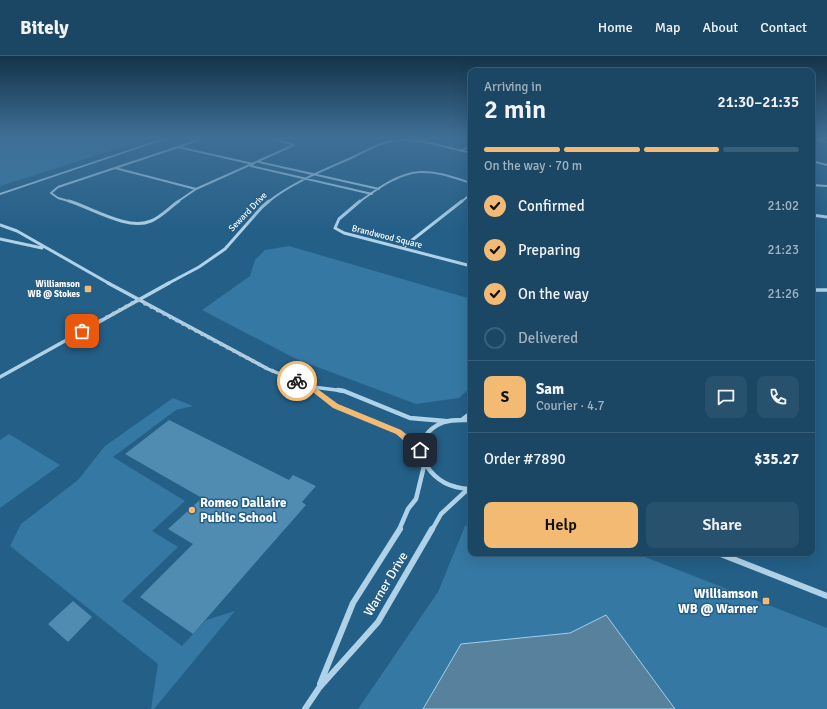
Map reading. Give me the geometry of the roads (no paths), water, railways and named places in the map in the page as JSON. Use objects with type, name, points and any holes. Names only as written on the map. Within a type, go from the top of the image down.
[{"type":"street","points":[[0,194],[77,168]]},
{"type":"street","points":[[114,168],[58,187],[51,192],[58,198],[85,206],[122,222],[136,224],[151,221],[196,189],[244,168]]},
{"type":"street","points":[[117,168],[196,189]]},
{"type":"street","points":[[266,168],[372,194]]},
{"type":"street","points":[[286,168],[379,190]]},
{"type":"street","name":"Seward Drive","points":[[0,377],[199,267],[225,249],[262,207],[274,196],[328,168]]},
{"type":"street","name":"Brandwood Square","points":[[468,182],[428,172],[414,172],[402,176],[372,194],[338,220],[336,228],[344,233],[468,265]]},
{"type":"street","points":[[815,185],[827,186]]},
{"type":"street","points":[[402,248],[468,196]]},
{"type":"street","points":[[815,215],[827,217]]},
{"type":"street","points":[[0,225],[17,231],[46,250],[268,369],[311,387],[336,406],[399,432],[420,450]]},
{"type":"street","points":[[0,239],[46,250]]},
{"type":"street","points":[[815,290],[827,290]]},
{"type":"street","points":[[311,387],[344,391],[410,418],[445,421],[468,420]]},
{"type":"street","points":[[463,419],[468,415]]},
{"type":"street","points":[[445,421],[427,432],[420,450],[424,466],[442,482],[468,488]]},
{"type":"street","name":"Warner Drive","points":[[319,688],[353,603],[403,524],[408,509],[416,499],[424,466]]},
{"type":"street","name":"Warner Drive","points":[[305,709],[319,688],[378,622],[441,514],[468,489]]},
{"type":"street","points":[[726,556],[827,596]]},
{"type":"place","name":"Williamson WB @ Stokes","points":[[88,289]]},
{"type":"place","name":"Romeo Dallaire Public School","points":[[192,510]]},
{"type":"place","name":"Williamson WB @ Warner","points":[[766,601]]}]
